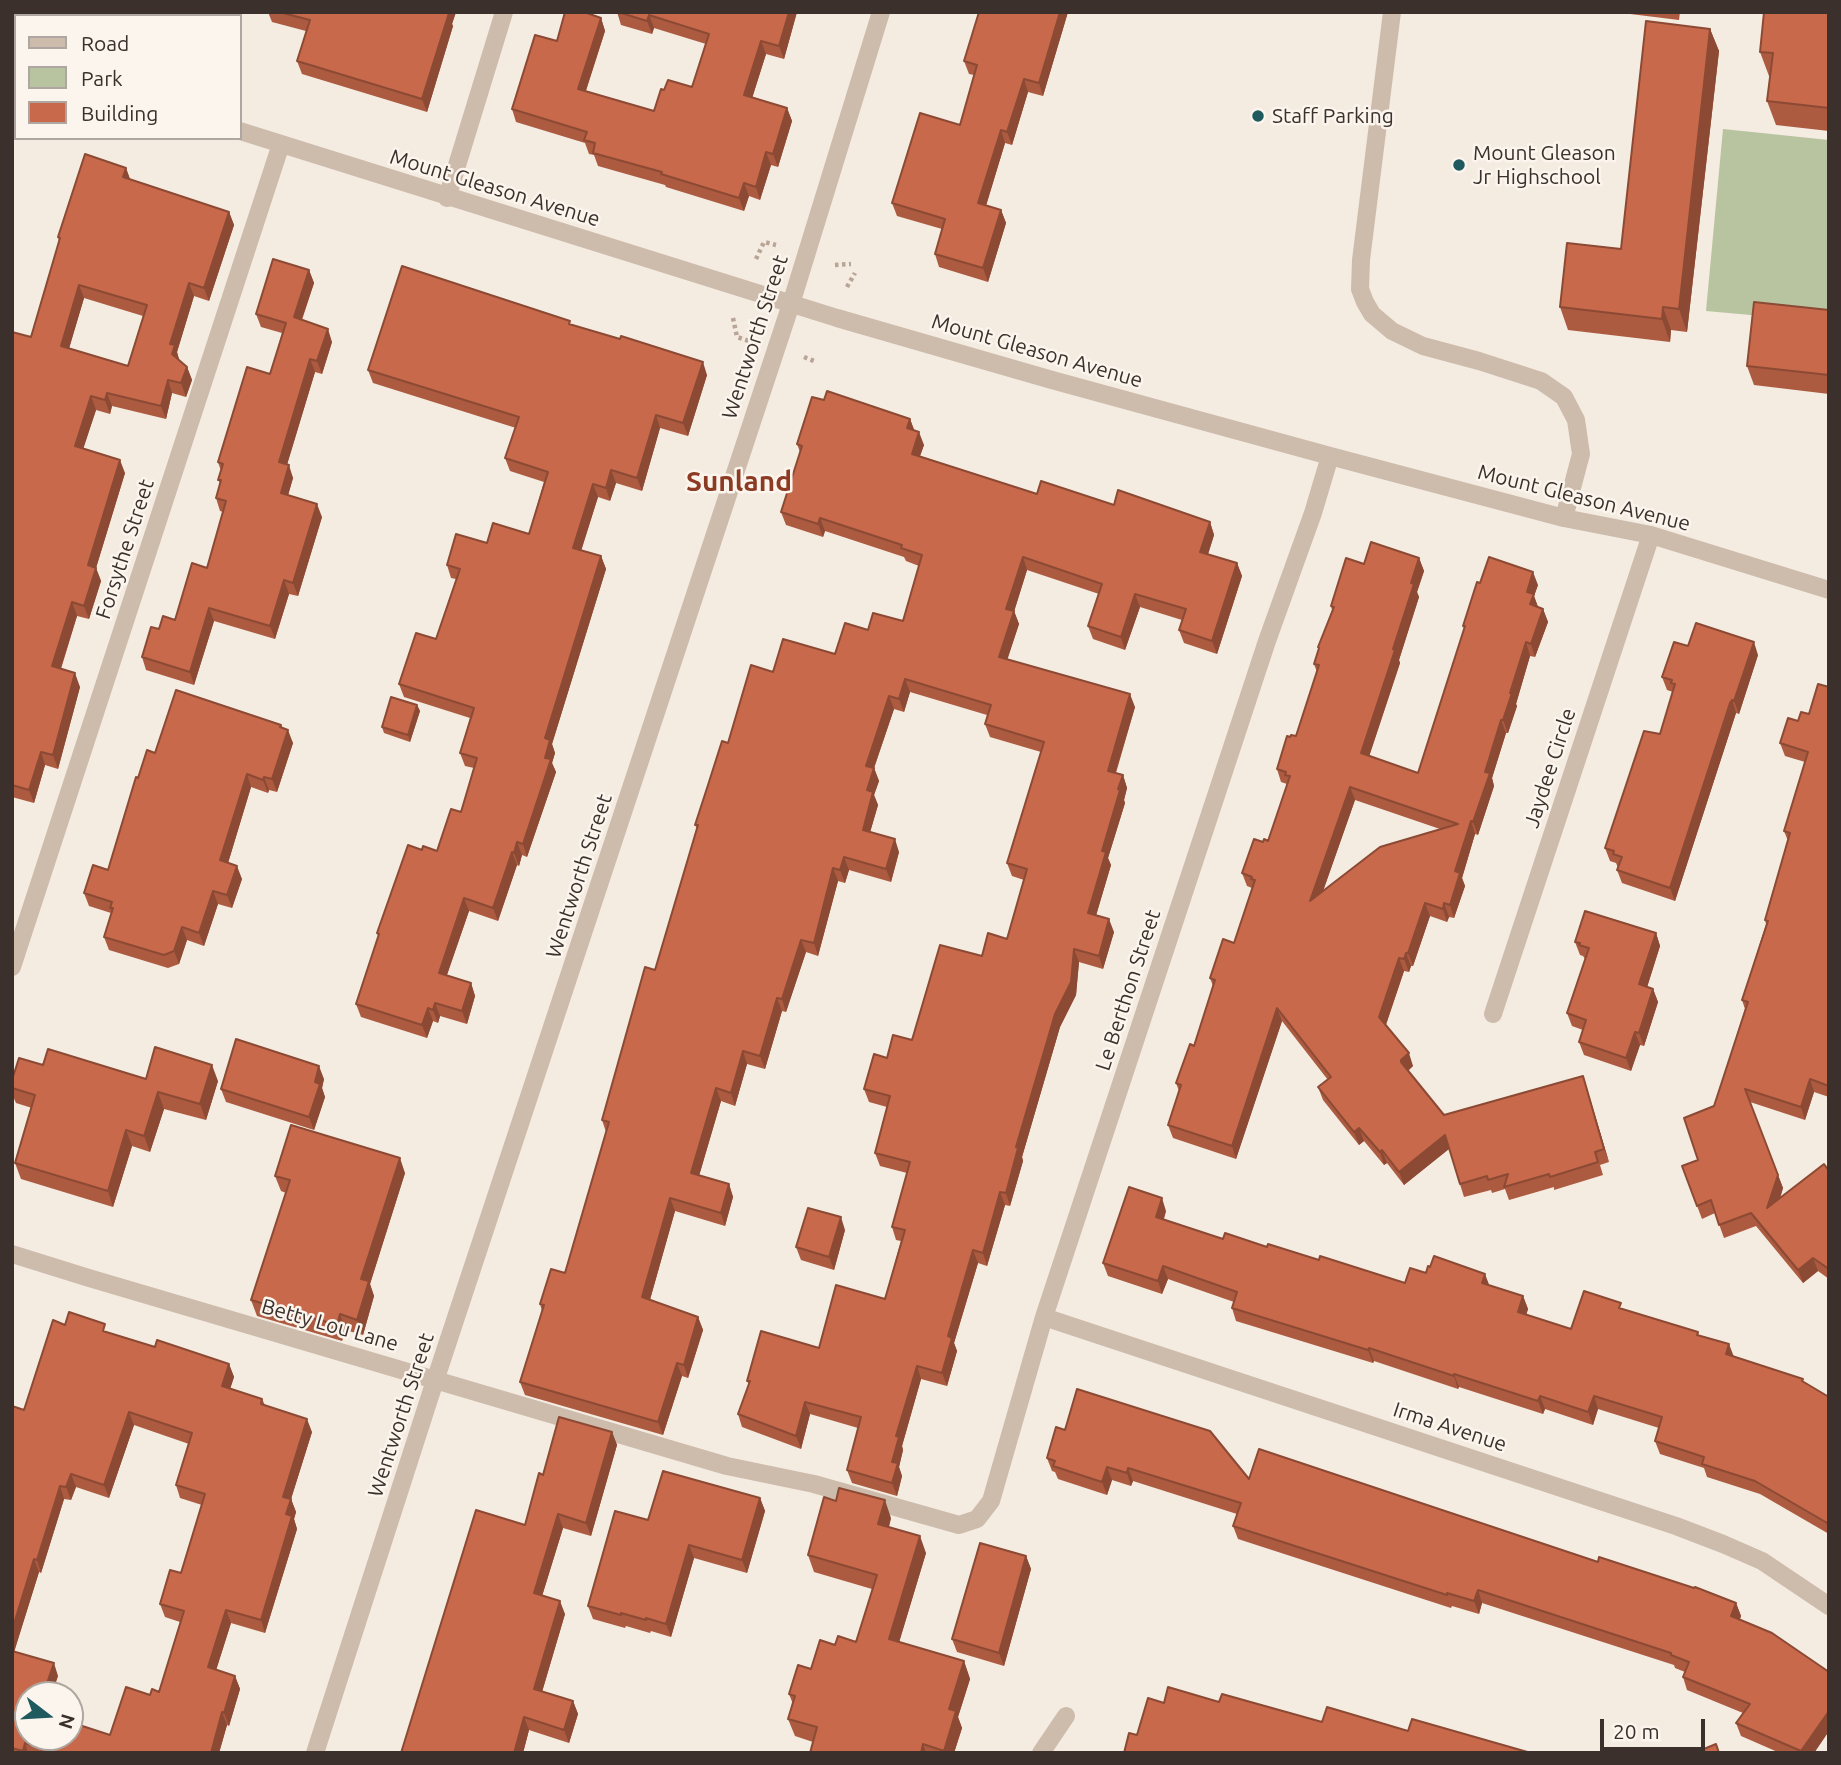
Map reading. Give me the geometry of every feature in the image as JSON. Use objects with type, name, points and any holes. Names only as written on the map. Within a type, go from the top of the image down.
[{"type":"street","points":[[447,198],[504,12]]},
{"type":"street","name":"Wentworth Street","points":[[315,1753],[791,304],[881,12]]},
{"type":"street","points":[[1392,12],[1360,269],[1360,289],[1372,314],[1392,331],[1423,346],[1541,381],[1564,397],[1576,420],[1581,454],[1564,518]]},
{"type":"street","name":"Mount Gleason Avenue","points":[[242,132],[791,304],[1052,380],[1564,518],[1651,535],[1829,590]]},
{"type":"street","name":"Forsythe Street","points":[[12,967],[281,144]]},
{"type":"street","name":"Le Berthon Street","points":[[959,1525],[978,1519],[991,1501],[1044,1317],[1266,641],[1313,513],[1330,456]]},
{"type":"street","name":"Jaydee Circle","points":[[1493,1014],[1651,535]]},
{"type":"street","name":"Betty Lou Lane","points":[[12,1254],[727,1466],[814,1485],[959,1525]]},
{"type":"street","name":"Irma Avenue","points":[[1044,1317],[1676,1526],[1762,1562],[1829,1606]]},
{"type":"street","points":[[1041,1753],[1066,1716]]},
{"type":"path","points":[[756,259],[764,242],[776,245]]},
{"type":"path","points":[[835,265],[851,264]]},
{"type":"path","points":[[847,286],[855,273]]},
{"type":"path","points":[[733,318],[737,337],[748,341]]},
{"type":"path","points":[[804,357],[814,361]]},
{"type":"green space","points":[[1723,129],[1829,140],[1829,322],[1706,311]]},
{"type":"building","points":[[153,12],[212,12],[212,14]]},
{"type":"building","points":[[279,12],[449,13],[422,99],[297,61],[310,20]]},
{"type":"building","points":[[565,12],[584,12],[601,18],[578,89],[654,111],[661,89],[664,90],[668,80],[692,87],[709,34],[649,15],[647,21],[618,12],[789,12],[779,46],[761,41],[744,95],[787,108],[773,154],[766,152],[756,187],[744,183],[739,198],[661,174],[662,172],[593,153],[595,143],[584,140],[587,132],[512,109],[535,35],[557,41]]},
{"type":"building","points":[[979,12],[1060,12],[1039,83],[1024,79],[1007,132],[1001,130],[978,203],[1001,210],[983,268],[935,254],[945,219],[892,203],[920,113],[960,125],[977,65],[964,61]]},
{"type":"building","points":[[1764,12],[1829,12],[1829,108],[1767,101],[1773,53],[1760,52]]},
{"type":"building","points":[[1646,21],[1710,29],[1679,309],[1663,307],[1662,319],[1560,307],[1567,243],[1621,249]]},
{"type":"building","points":[[85,154],[126,168],[123,177],[229,212],[204,288],[189,283],[170,344],[175,345],[172,354],[187,367],[181,383],[168,380],[161,406],[107,393],[105,400],[91,396],[75,446],[120,460],[88,565],[96,568],[84,606],[72,602],[52,666],[75,673],[53,755],[41,752],[29,790],[12,785],[12,332],[31,337],[60,238],[58,237]],"holes":[[[79,285],[147,305],[128,366],[61,346]]]},
{"type":"building","points":[[273,259],[309,270],[294,317],[328,329],[317,361],[310,359],[279,462],[289,465],[281,493],[317,504],[293,583],[284,580],[270,626],[209,608],[190,672],[142,657],[151,627],[159,629],[163,616],[175,620],[192,563],[207,568],[226,501],[216,498],[223,464],[218,462],[247,367],[270,374],[286,323],[256,314]]},
{"type":"building","points":[[402,266],[570,321],[569,324],[620,339],[621,336],[703,362],[683,423],[656,415],[637,478],[611,470],[606,488],[593,484],[573,548],[601,556],[545,738],[550,740],[545,758],[551,759],[523,844],[517,842],[514,853],[512,852],[493,908],[464,898],[439,973],[471,983],[462,1011],[435,1003],[433,1010],[428,1008],[422,1025],[356,1004],[379,934],[377,933],[408,845],[437,851],[451,809],[461,812],[477,758],[460,753],[474,708],[399,684],[416,633],[436,639],[460,569],[447,565],[456,534],[487,543],[493,523],[529,534],[548,472],[505,458],[519,417],[368,370]]},
{"type":"building","points":[[1754,302],[1829,310],[1829,375],[1747,366]]},
{"type":"building","points":[[827,391],[910,419],[907,428],[919,432],[912,454],[1037,494],[1041,481],[1114,505],[1118,490],[1210,522],[1200,552],[1237,563],[1212,641],[1179,630],[1186,609],[1135,594],[1121,637],[1088,626],[1102,584],[1023,557],[1006,609],[1014,611],[999,657],[1130,694],[1108,771],[1123,775],[1102,851],[1106,852],[1088,913],[1109,919],[1099,956],[1074,949],[1071,982],[1055,1014],[1016,1147],[1018,1148],[1006,1193],[1000,1192],[983,1253],[973,1250],[948,1336],[952,1338],[942,1373],[917,1366],[896,1436],[899,1437],[892,1462],[898,1463],[892,1483],[847,1470],[861,1417],[805,1402],[796,1436],[738,1414],[750,1381],[747,1381],[761,1331],[819,1348],[836,1285],[885,1299],[905,1230],[892,1227],[910,1162],[875,1153],[890,1096],[864,1089],[874,1054],[887,1058],[893,1035],[912,1040],[940,945],[982,956],[988,933],[1007,939],[1027,869],[1007,863],[1044,742],[985,724],[991,705],[905,679],[899,699],[889,696],[866,766],[874,768],[867,790],[873,792],[863,830],[895,839],[886,869],[844,857],[840,870],[833,868],[814,943],[801,940],[782,999],[777,998],[760,1056],[743,1051],[731,1093],[716,1088],[691,1173],[729,1184],[721,1213],[670,1198],[642,1297],[698,1317],[684,1365],[677,1363],[658,1422],[520,1382],[544,1305],[540,1304],[551,1269],[565,1273],[609,1122],[602,1120],[645,967],[655,970],[698,825],[695,825],[722,741],[728,743],[751,665],[773,672],[783,639],[835,654],[845,623],[868,630],[873,613],[903,621],[922,555],[901,548],[902,545],[820,518],[818,524],[781,512],[802,446],[797,444],[812,397],[824,400]]},
{"type":"building","points":[[1371,542],[1419,558],[1411,583],[1414,584],[1393,649],[1395,650],[1361,753],[1418,773],[1477,582],[1480,583],[1489,557],[1533,572],[1527,592],[1534,594],[1530,604],[1543,609],[1531,644],[1526,642],[1512,693],[1501,720],[1485,772],[1490,773],[1455,871],[1460,873],[1450,905],[1444,903],[1443,909],[1425,903],[1408,953],[1404,959],[1399,958],[1379,1017],[1409,1053],[1401,1062],[1444,1115],[1583,1076],[1604,1149],[1595,1152],[1598,1162],[1550,1177],[1549,1174],[1504,1187],[1508,1174],[1488,1180],[1487,1176],[1460,1184],[1445,1135],[1399,1172],[1382,1150],[1380,1152],[1359,1128],[1354,1132],[1318,1087],[1331,1077],[1277,1008],[1232,1146],[1168,1125],[1181,1085],[1176,1083],[1190,1044],[1194,1046],[1215,980],[1210,978],[1223,939],[1234,943],[1255,880],[1242,873],[1254,839],[1268,841],[1290,776],[1277,769],[1287,736],[1296,736],[1319,665],[1314,664],[1318,647],[1334,607],[1331,606],[1346,558],[1364,564]],"holes":[[[1350,787],[1458,824],[1380,847],[1310,901]]]},
{"type":"building","points":[[1696,623],[1754,642],[1734,701],[1730,703],[1670,888],[1617,870],[1622,857],[1605,848],[1644,731],[1660,734],[1675,684],[1662,677],[1674,642],[1688,646]]},
{"type":"building","points":[[1818,684],[1829,687],[1829,1086],[1810,1079],[1801,1107],[1745,1089],[1778,1175],[1767,1208],[1824,1164],[1829,1171],[1829,1269],[1813,1258],[1798,1270],[1751,1213],[1719,1225],[1711,1200],[1697,1206],[1682,1166],[1698,1160],[1684,1118],[1714,1106],[1748,1002],[1742,1000],[1768,921],[1765,920],[1790,833],[1784,831],[1808,752],[1780,743],[1788,718],[1798,721],[1801,712],[1809,714]]},
{"type":"building","points":[[176,690],[281,725],[280,727],[288,730],[272,779],[264,777],[263,780],[247,774],[220,860],[237,866],[227,895],[213,891],[199,933],[182,927],[174,951],[164,955],[104,937],[113,908],[110,908],[112,902],[84,893],[93,865],[108,870],[136,777],[138,778],[147,750],[155,753]]},
{"type":"building","points":[[391,697],[417,705],[408,735],[382,727]]},
{"type":"building","points":[[1585,911],[1656,933],[1639,984],[1653,989],[1639,1033],[1635,1032],[1626,1058],[1579,1042],[1586,1020],[1567,1013],[1589,948],[1575,942]]},
{"type":"building","points":[[236,1039],[319,1066],[315,1082],[320,1084],[309,1117],[221,1089]]},
{"type":"building","points":[[155,1047],[212,1065],[200,1104],[158,1092],[144,1136],[126,1130],[108,1191],[15,1163],[35,1095],[12,1088],[19,1058],[43,1065],[48,1049],[146,1079]]},
{"type":"building","points":[[291,1125],[400,1158],[361,1279],[369,1281],[357,1320],[340,1314],[337,1325],[251,1300],[290,1180],[275,1176]]},
{"type":"building","points":[[1129,1187],[1162,1198],[1156,1217],[1223,1239],[1225,1233],[1319,1260],[1320,1256],[1405,1283],[1410,1268],[1426,1273],[1434,1256],[1485,1274],[1482,1283],[1523,1296],[1518,1312],[1571,1329],[1584,1291],[1621,1303],[1619,1308],[1729,1344],[1726,1354],[1803,1379],[1802,1381],[1829,1397],[1829,1524],[1755,1481],[1702,1464],[1704,1457],[1655,1441],[1662,1417],[1594,1396],[1588,1412],[1540,1396],[1538,1401],[1232,1308],[1237,1292],[1163,1266],[1158,1281],[1103,1263]]},
{"type":"building","points":[[808,1208],[841,1217],[829,1257],[796,1247]]},
{"type":"building","points":[[69,1312],[105,1324],[103,1331],[155,1347],[157,1340],[229,1364],[222,1386],[262,1399],[261,1404],[307,1419],[283,1497],[291,1499],[286,1514],[292,1516],[261,1620],[226,1610],[208,1667],[235,1676],[211,1753],[50,1751],[84,1751],[84,1727],[110,1735],[126,1687],[150,1695],[152,1689],[159,1692],[184,1611],[160,1604],[170,1570],[181,1573],[205,1494],[176,1485],[192,1433],[129,1412],[104,1485],[71,1474],[66,1487],[60,1486],[12,1630],[12,1406],[24,1410],[53,1320],[65,1325]]},
{"type":"building","points":[[1077,1389],[1210,1431],[1249,1479],[1259,1449],[1598,1562],[1599,1557],[1695,1587],[1736,1603],[1731,1616],[1772,1633],[1829,1672],[1829,1711],[1801,1751],[1736,1723],[1750,1704],[1683,1677],[1689,1662],[1671,1653],[1478,1590],[1474,1601],[1447,1595],[1233,1526],[1241,1503],[1128,1468],[1127,1473],[1107,1467],[1102,1482],[1053,1466],[1055,1461],[1047,1458],[1056,1427],[1065,1430]]},
{"type":"building","points":[[559,1417],[612,1432],[586,1523],[558,1514],[534,1593],[560,1601],[534,1689],[573,1701],[564,1730],[524,1717],[514,1753],[401,1753],[476,1510],[525,1525],[539,1473],[543,1475]]},
{"type":"building","points":[[663,1471],[760,1498],[742,1560],[689,1545],[666,1624],[588,1606],[615,1511],[648,1520]]},
{"type":"building","points":[[839,1488],[885,1500],[878,1524],[920,1536],[889,1639],[964,1661],[949,1709],[956,1711],[944,1751],[923,1744],[921,1753],[810,1753],[817,1727],[788,1719],[795,1696],[789,1694],[798,1665],[811,1669],[820,1640],[835,1645],[838,1636],[856,1642],[877,1575],[808,1555],[824,1497],[836,1501]]},
{"type":"building","points":[[980,1543],[1026,1556],[999,1653],[952,1639]]},
{"type":"building","points":[[12,1651],[54,1663],[48,1681],[14,1681],[12,1748]]},
{"type":"building","points":[[1168,1687],[1219,1702],[1222,1694],[1322,1722],[1327,1707],[1408,1731],[1412,1719],[1531,1753],[1124,1753],[1129,1733],[1137,1735],[1148,1698],[1164,1703]]},
{"type":"building","points":[[1716,1744],[1719,1753],[1694,1753]]},
{"type":"place","name":"Staff Parking","points":[[1258,116]]},
{"type":"place","name":"Mount Gleason Jr Highschool","points":[[1459,165]]},
{"type":"district","name":"Sunland","points":[[739,482]]}]
